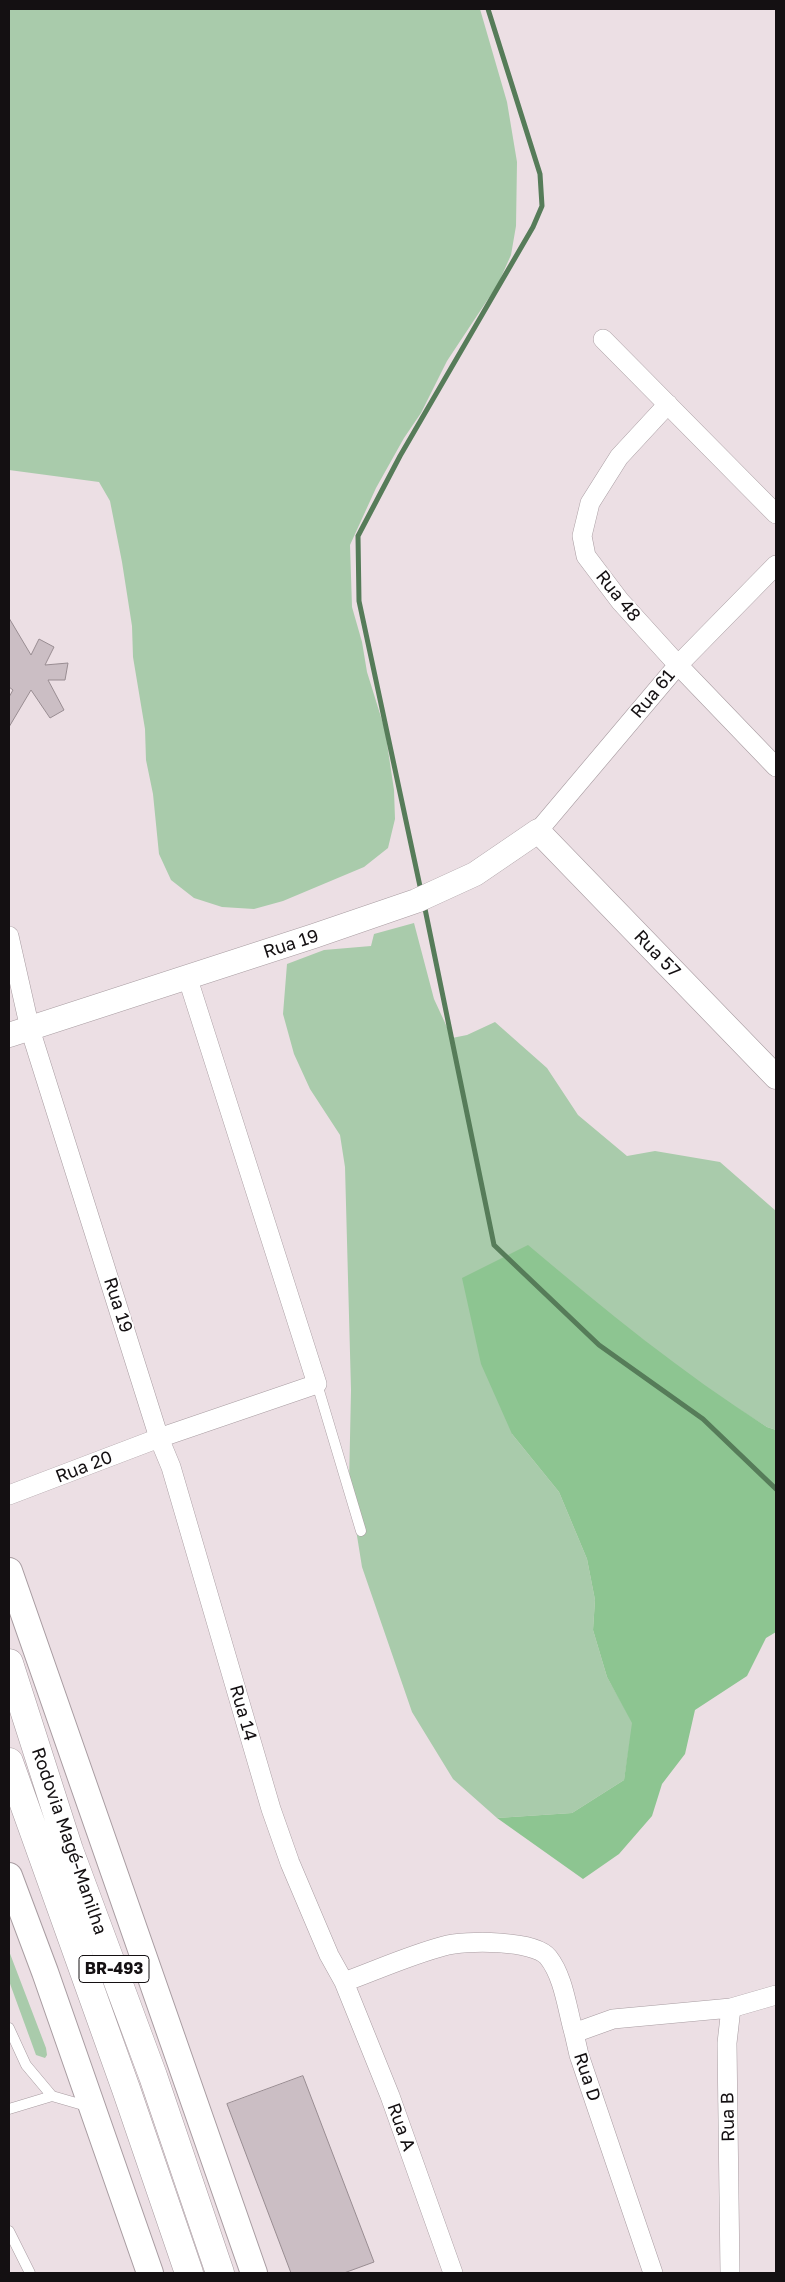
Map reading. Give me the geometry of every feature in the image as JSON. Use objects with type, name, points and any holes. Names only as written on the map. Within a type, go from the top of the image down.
[{"type":"highway","name":"Rodovia Magé-Manilha","points":[[9,1663],[69,1850],[154,2076],[220,2273]]},
{"type":"highway","name":"Rodovia Magé-Manilha","points":[[9,1762],[123,2080],[189,2273]]},
{"type":"main road","points":[[9,1571],[254,2273]]},
{"type":"main road","points":[[9,1876],[150,2273]]},
{"type":"street","points":[[603,339],[776,514]]},
{"type":"street","name":"Rua 48","points":[[668,404],[619,457],[590,503],[582,536],[586,556],[620,601],[678,665],[776,767]]},
{"type":"street","name":"Rua 61","points":[[538,831],[678,665],[776,564]]},
{"type":"street","name":"Rua 19","points":[[20,1032],[416,901],[475,874],[538,831]]},
{"type":"street","name":"Rua 57","points":[[538,831],[776,1077]]},
{"type":"street","name":"Rua 19","points":[[9,936],[20,1032],[159,1438]]},
{"type":"street","points":[[187,976],[317,1384]]},
{"type":"street","name":"Rua 20","points":[[9,1495],[159,1438],[317,1384]]},
{"type":"street","name":"Rua 14","points":[[159,1438],[174,1476],[271,1809],[329,1955],[344,1982]]},
{"type":"street","points":[[344,1982],[446,1945],[470,1943],[528,1947],[545,1954],[554,1966],[574,2033]]},
{"type":"street","name":"Rua A","points":[[344,1982],[390,2096],[453,2273]]},
{"type":"street","points":[[731,2008],[776,1995]]},
{"type":"street","name":"Rua D","points":[[653,2273],[579,2055],[574,2033],[613,2019],[731,2008]]},
{"type":"street","name":"Rua B","points":[[730,2273],[727,2043],[731,2008]]},
{"type":"lane","points":[[317,1384],[361,1531]]},
{"type":"lane","points":[[9,2028],[26,2065],[52,2096]]},
{"type":"lane","points":[[9,2109],[52,2096],[92,2107]]},
{"type":"lane","points":[[9,2230],[30,2273]]},
{"type":"green space","points":[[9,9],[480,9],[507,102],[517,162],[516,226],[511,255],[498,284],[447,361],[421,413],[404,438],[376,488],[350,545],[352,607],[362,642],[367,672],[385,730],[394,790],[395,819],[388,848],[364,867],[283,901],[254,909],[222,907],[194,898],[171,880],[159,854],[153,794],[146,760],[145,729],[133,657],[132,626],[110,501],[99,482],[9,470]]},
{"type":"green space","points":[[414,923],[434,999],[452,1038],[467,1035],[495,1022],[547,1068],[578,1115],[627,1156],[655,1151],[720,1162],[776,1211],[776,1430],[767,1427],[710,1391],[628,1329],[512,1434],[559,1492],[587,1559],[595,1600],[593,1630],[607,1677],[633,1723],[624,1780],[572,1813],[497,1818],[453,1779],[412,1712],[362,1567],[349,1486],[351,1390],[345,1167],[340,1135],[310,1089],[294,1054],[283,1014],[287,964],[324,950],[371,946],[374,934]]},
{"type":"green space","points":[[528,1245],[674,1363],[735,1406],[767,1427],[776,1430],[776,1632],[766,1638],[747,1676],[695,1710],[685,1754],[662,1784],[652,1816],[619,1854],[583,1879],[497,1818],[572,1813],[624,1780],[632,1723],[607,1677],[593,1630],[595,1600],[587,1559],[559,1492],[512,1434],[481,1364],[462,1278]]},
{"type":"green space","points":[[9,1951],[46,2048],[47,2055],[45,2058],[36,2055],[9,1981]]},
{"type":"building","points":[[9,618],[31,655],[39,639],[54,647],[45,665],[68,663],[65,680],[48,680],[64,710],[50,718],[31,690],[9,727],[9,697],[13,690],[9,687]]},
{"type":"building","points":[[303,2076],[374,2262],[344,2273],[291,2273],[227,2104]]},
{"type":"waterway","points":[[421,891],[359,601],[358,536],[400,456],[533,227],[542,206],[540,174],[488,9]]},
{"type":"waterway","points":[[424,904],[494,1245],[599,1345],[703,1419],[776,1489]]}]
